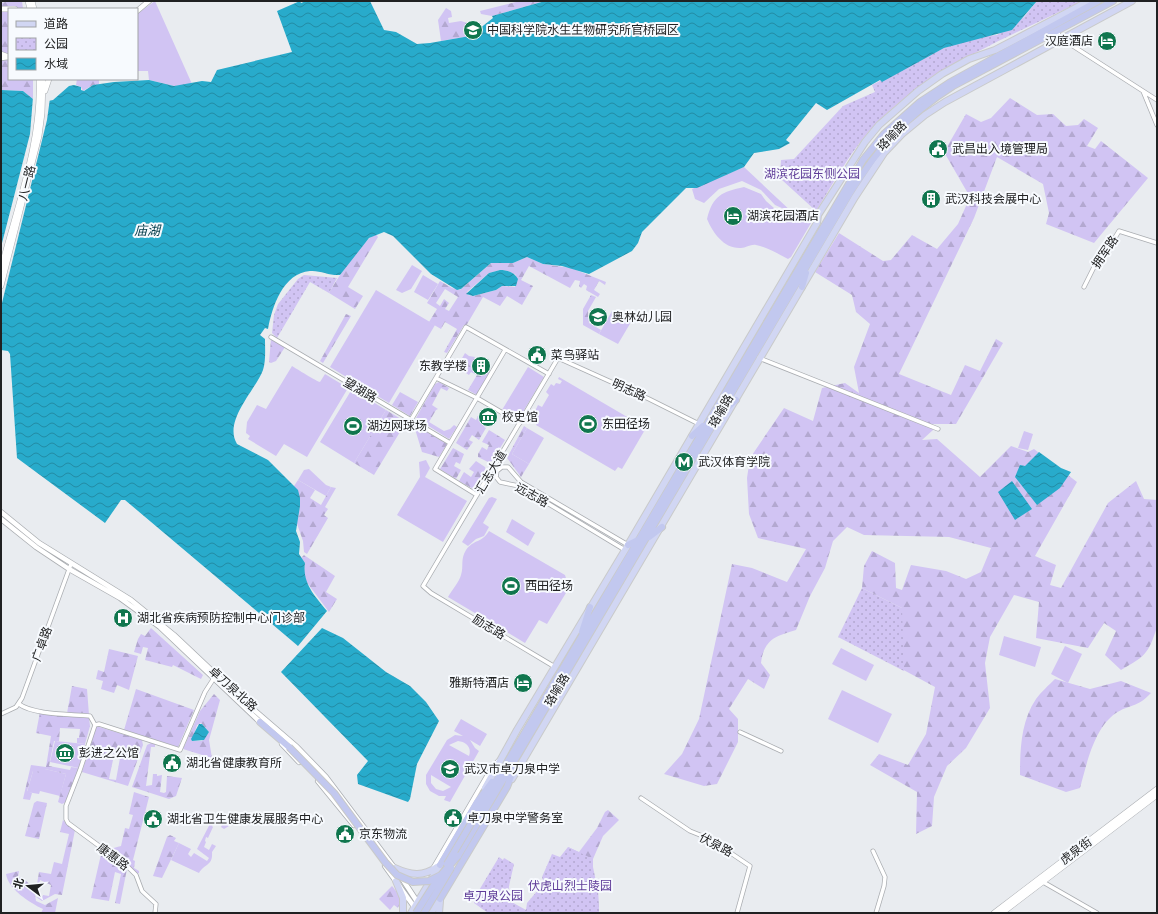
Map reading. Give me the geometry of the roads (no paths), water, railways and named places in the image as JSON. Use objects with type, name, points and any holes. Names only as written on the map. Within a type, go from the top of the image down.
[{"type":"highway","name":"珞喻路","points":[[419,911],[646,539],[719,415],[751,355],[855,173],[873,147],[892,126],[920,102],[950,83],[1098,1]]},
{"type":"highway","name":"珞喻路","points":[[419,911],[458,856],[504,778],[576,647],[639,539],[708,423],[809,264],[868,164],[890,137],[929,102],[953,86],[1057,32],[1091,4],[1111,1]]},
{"type":"highway","points":[[802,287],[809,264]]},
{"type":"highway","points":[[719,415],[736,400]]},
{"type":"highway","points":[[692,436],[708,423]]},
{"type":"highway","points":[[646,539],[662,527]]},
{"type":"highway","points":[[626,548],[639,539]]},
{"type":"highway","points":[[576,647],[590,607]]},
{"type":"highway","points":[[260,722],[290,747],[334,793],[385,862],[397,875],[413,882],[429,881],[441,875],[458,856]]},
{"type":"highway","points":[[440,899],[507,787],[517,752]]},
{"type":"highway","points":[[440,865],[478,802],[517,752]]},
{"type":"main road","points":[[507,787],[662,527],[873,167],[902,134],[925,115],[945,102],[1132,1]]},
{"type":"main road","points":[[478,802],[501,759],[817,223],[818,215],[853,159],[879,126],[918,91],[942,74],[969,59],[995,50],[1091,4]]},
{"type":"main road","name":"八一路","points":[[1,270],[33,144],[39,104],[39,80]]},
{"type":"main road","name":"八一路","points":[[1,286],[36,148],[43,102],[43,80]]},
{"type":"main road","points":[[43,102],[49,80]]},
{"type":"main road","name":"虎泉街","points":[[994,913],[1157,789]]},
{"type":"main road","name":"虎泉街","points":[[1002,913],[1157,795]]},
{"type":"main road","points":[[419,911],[433,873],[440,865]]},
{"type":"main road","points":[[395,868],[413,874],[433,873]]},
{"type":"main road","points":[[433,873],[438,885],[447,887]]},
{"type":"main road","points":[[396,881],[403,898],[403,913]]},
{"type":"main road","points":[[431,913],[440,899]]},
{"type":"main road","points":[[439,913],[440,899]]},
{"type":"street","points":[[138,10],[149,1]]},
{"type":"street","points":[[1111,1],[1115,10]]},
{"type":"street","points":[[1091,4],[1099,18]]},
{"type":"street","points":[[1057,32],[1062,39],[1157,100]]},
{"type":"street","points":[[1142,90],[1157,125]]},
{"type":"street","name":"拥军路","points":[[1084,287],[1096,263],[1105,254],[1119,231],[1157,243]]},
{"type":"street","points":[[411,420],[466,327],[549,374]]},
{"type":"street","name":"望湖路","points":[[270,337],[450,443]]},
{"type":"street","points":[[477,495],[436,470],[450,443],[505,350]]},
{"type":"street","points":[[743,350],[751,355],[938,429]]},
{"type":"street","name":"明志路","points":[[558,358],[649,399],[699,424]]},
{"type":"street","name":"汇志大道","points":[[423,586],[558,358]]},
{"type":"street","points":[[436,378],[477,398],[520,423]]},
{"type":"street","points":[[486,480],[490,477],[497,478],[497,471],[503,467],[499,462],[500,456]]},
{"type":"street","name":"远志路","points":[[503,467],[510,469],[519,481],[626,548]]},
{"type":"street","name":"远志路","points":[[497,478],[502,483],[519,486],[626,548]]},
{"type":"street","name":"卓刀泉北路","points":[[1,512],[39,543],[126,598],[158,621],[297,747],[334,786],[395,868],[419,911]]},
{"type":"street","name":"卓刀泉北路","points":[[1,519],[32,544],[69,569],[95,582],[139,611],[160,627],[260,722],[320,783],[419,911]]},
{"type":"street","name":"广卓路","points":[[19,704],[24,694],[71,564]]},
{"type":"street","name":"励志路","points":[[423,586],[431,593],[555,667]]},
{"type":"street","points":[[1,714],[19,704],[30,710],[90,716],[94,725],[99,724],[180,750],[205,692],[214,678]]},
{"type":"street","name":"康惠路","points":[[94,725],[80,770],[66,806],[66,819],[68,823],[130,868],[135,874],[142,890],[156,904],[155,913]]},
{"type":"street","points":[[740,732],[781,751]]},
{"type":"street","points":[[433,873],[492,767],[501,759]]},
{"type":"street","name":"伏泉路","points":[[641,798],[690,831],[710,839],[750,866],[738,913]]},
{"type":"street","points":[[873,851],[885,877],[884,886],[876,913]]},
{"type":"street","points":[[1043,882],[1097,913]]},
{"type":"water","name":"庙湖","points":[[300,1],[301,3],[306,1],[370,1],[384,30],[396,32],[417,44],[470,36],[493,18],[492,16],[545,1],[1037,1],[1012,30],[944,48],[882,82],[880,80],[827,110],[816,103],[786,140],[790,143],[779,149],[754,153],[744,167],[697,188],[686,188],[642,232],[638,243],[632,251],[589,274],[562,266],[543,264],[527,257],[513,263],[491,263],[461,289],[457,290],[431,274],[393,236],[384,232],[369,238],[340,275],[310,271],[301,273],[286,284],[280,292],[272,311],[268,329],[265,328],[260,335],[265,339],[263,370],[237,416],[234,426],[234,435],[237,444],[268,460],[298,490],[300,506],[296,531],[300,542],[299,554],[305,563],[305,577],[307,583],[327,611],[298,646],[125,500],[121,500],[105,523],[17,458],[10,354],[8,351],[1,350],[1,90],[23,91],[33,99],[48,101],[53,100],[69,86],[74,85],[81,87],[81,90],[84,91],[93,85],[114,82],[149,80],[174,86],[202,81],[211,82],[217,70],[292,52],[277,11]]},
{"type":"water","points":[[500,270],[512,273],[518,279],[516,286],[502,286],[496,290],[473,296],[466,294],[489,273]]},
{"type":"water","points":[[1039,452],[1061,468],[1071,472],[1060,488],[1037,505],[1015,477],[1020,465],[1025,466]]},
{"type":"water","points":[[1012,481],[1032,509],[1015,520],[998,492]]},
{"type":"water","points":[[322,628],[343,638],[386,672],[410,686],[426,702],[439,721],[417,764],[410,799],[408,802],[358,784],[357,775],[368,761],[281,672]]},
{"type":"water","points":[[199,724],[202,724],[209,732],[204,740],[192,741],[191,739]]},
{"type":"place","name":"中国科学院水生生物研究所官桥园区","points":[[473,30]]},
{"type":"place","name":"汉庭酒店","points":[[1107,41]]},
{"type":"place","name":"武昌出入境管理局","points":[[938,149]]},
{"type":"place","name":"武汉科技会展中心","points":[[931,199]]},
{"type":"place","name":"湖滨花园酒店","points":[[733,216]]},
{"type":"place","name":"奥林幼儿园","points":[[598,317]]},
{"type":"place","name":"菜鸟驿站","points":[[537,355]]},
{"type":"place","name":"东教学楼","points":[[481,366]]},
{"type":"place","name":"校史馆","points":[[488,417]]},
{"type":"place","name":"东田径场","points":[[588,424]]},
{"type":"place","name":"湖边网球场","points":[[353,426]]},
{"type":"place","name":"武汉体育学院","points":[[684,462]]},
{"type":"place","name":"西田径场","points":[[511,586]]},
{"type":"place","name":"湖北省疾病预防控制中心门诊部","points":[[123,618]]},
{"type":"place","name":"雅斯特酒店","points":[[523,683]]},
{"type":"place","name":"彭进之公馆","points":[[65,753]]},
{"type":"place","name":"湖北省健康教育所","points":[[172,763]]},
{"type":"place","name":"武汉市卓刀泉中学","points":[[450,769]]},
{"type":"place","name":"卓刀泉中学警务室","points":[[453,818]]},
{"type":"place","name":"湖北省卫生健康发展服务中心","points":[[153,819]]},
{"type":"place","name":"京东物流","points":[[345,834]]},
{"type":"park label","name":"湖滨花园东侧公园","points":[[812,174]]},
{"type":"park label","name":"伏虎山烈士陵园","points":[[570,886]]},
{"type":"park label","name":"卓刀泉公园","points":[[493,896]]}]
